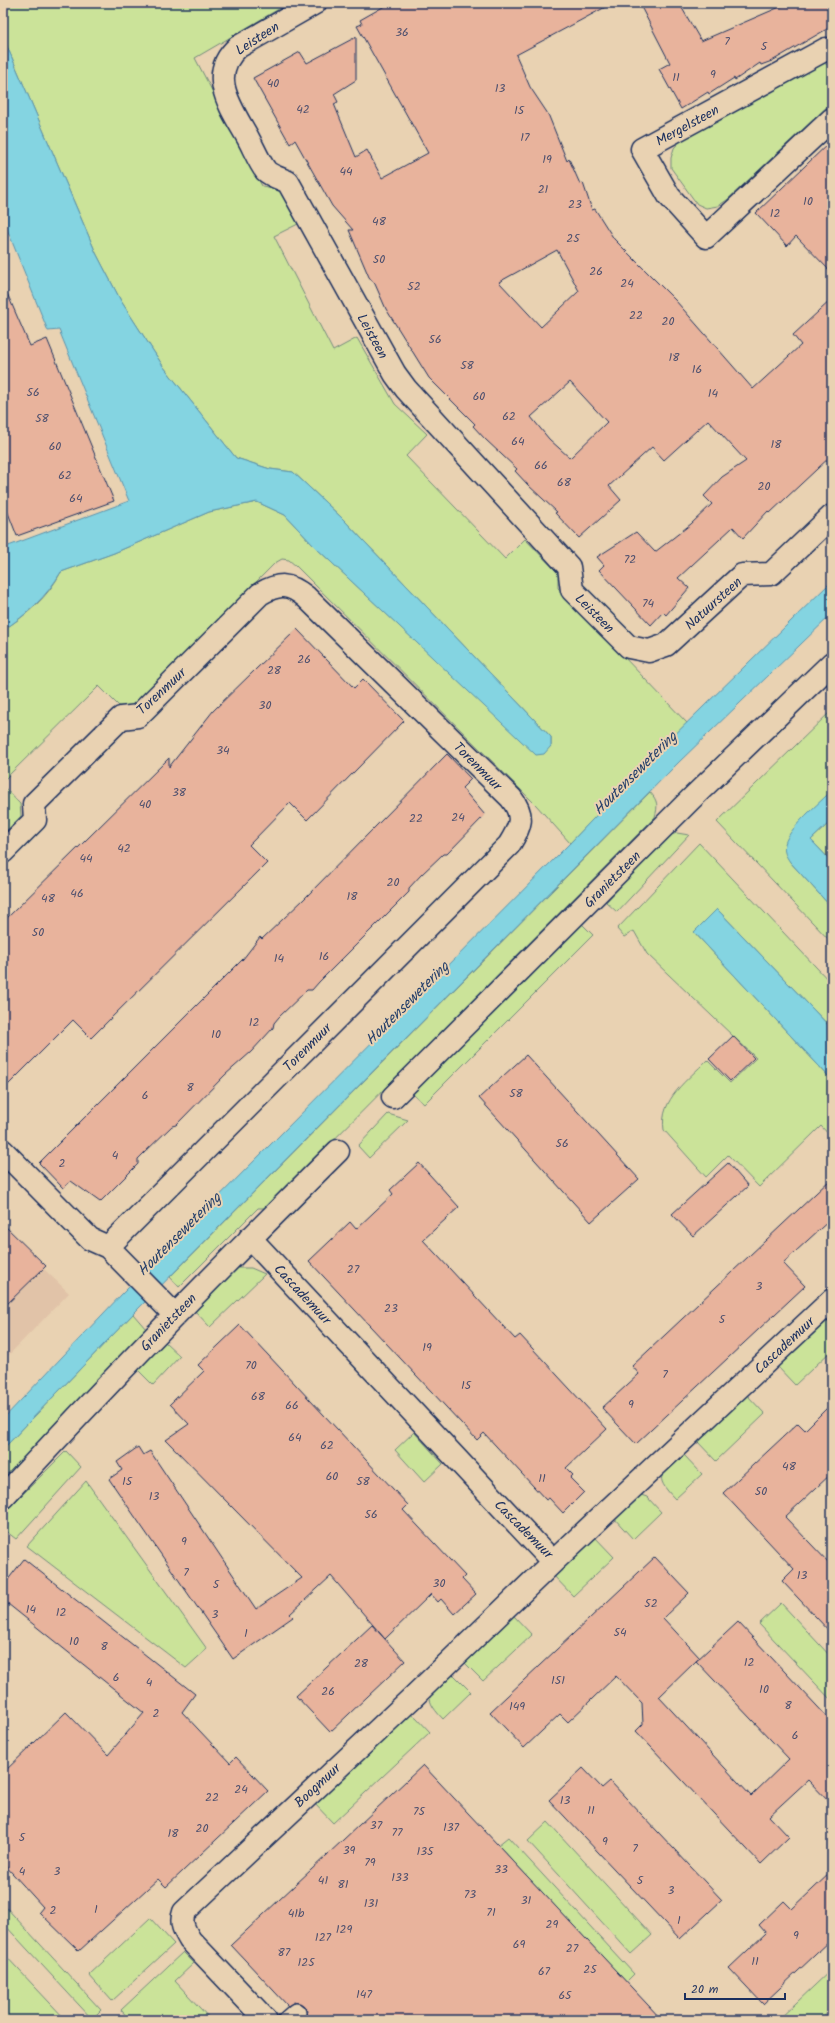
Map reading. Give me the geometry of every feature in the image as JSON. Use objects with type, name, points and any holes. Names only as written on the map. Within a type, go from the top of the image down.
[{"type":"street","name":"Leisteen","points":[[315,3],[238,47],[233,52],[225,67],[223,77],[226,97],[266,171],[288,182],[395,374],[406,390],[569,567],[572,590],[629,647],[649,651]]},
{"type":"street","name":"Mergelsteen","points":[[832,51],[826,49],[642,149],[669,196],[706,237],[832,120]]},
{"type":"street","name":"Natuursteen","points":[[649,651],[666,645],[742,575],[771,574],[832,516]]},
{"type":"street","name":"Torenmuur","points":[[3,852],[35,820],[34,804],[121,718],[138,716],[260,594],[272,587],[278,586],[296,589],[306,597],[511,798],[517,806],[521,819],[518,832],[509,845],[108,1247]]},
{"type":"street","name":"Granietsteen","points":[[393,1097],[691,799],[832,664]]},
{"type":"street","points":[[3,1151],[90,1239],[108,1247],[176,1315]]},
{"type":"street","name":"Granietsteen","points":[[3,1497],[250,1238],[338,1151]]},
{"type":"street","name":"Cascademuur","points":[[250,1238],[553,1562],[832,1300]]},
{"type":"street","name":"Boogmuur","points":[[266,2020],[190,1940],[184,1930],[181,1920],[184,1912],[413,1697],[553,1562]]},
{"type":"shaded area","points":[[3,1230],[69,1293],[3,1361]]},
{"type":"green space","points":[[3,3],[289,3],[195,58],[262,186],[279,189],[298,224],[274,236],[333,351],[357,338],[395,404],[427,434],[406,456],[505,559],[525,539],[558,573],[558,588],[687,723],[570,843],[536,805],[296,566],[289,560],[282,559],[275,563],[133,706],[119,706],[99,686],[3,781],[3,630],[36,605],[50,590],[61,572],[114,553],[209,512],[257,502],[285,515],[314,546],[536,754],[551,746],[551,737],[343,519],[293,472],[270,469],[236,458],[163,366],[121,301],[96,253],[3,37]]},
{"type":"green space","points":[[820,62],[832,66],[832,102],[727,200],[718,206],[706,208],[697,204],[671,168],[671,158],[674,148],[681,140]]},
{"type":"green space","points":[[832,710],[832,790],[794,829],[790,862],[832,908],[832,943],[717,822]]},
{"type":"green space","points":[[3,786],[20,804],[21,816],[3,834]]},
{"type":"green space","points":[[650,792],[655,798],[657,804],[655,817],[266,1208],[258,1208],[179,1287],[170,1277]]},
{"type":"green space","points":[[832,820],[832,862],[811,840]]},
{"type":"green space","points":[[677,833],[689,835],[617,912],[606,902],[668,836]]},
{"type":"green space","points":[[699,843],[832,984],[832,1029],[717,909],[694,932],[832,1080],[832,1138],[821,1126],[759,1187],[728,1155],[706,1177],[664,1130],[666,1109],[670,1100],[676,1091],[707,1060],[730,1083],[756,1058],[647,954],[634,931],[624,937],[617,929]]},
{"type":"green space","points":[[582,924],[593,935],[424,1104],[413,1094]]},
{"type":"green space","points":[[388,1114],[408,1120],[369,1158],[358,1146]]},
{"type":"green space","points":[[236,1268],[251,1268],[265,1274],[210,1327],[193,1309]]},
{"type":"green space","points":[[832,1312],[832,1350],[795,1385],[776,1365]]},
{"type":"green space","points":[[133,1314],[146,1329],[3,1483],[3,1449]]},
{"type":"green space","points":[[165,1342],[180,1356],[153,1385],[138,1370]]},
{"type":"green space","points":[[746,1394],[765,1414],[716,1461],[696,1440]]},
{"type":"green space","points":[[414,1432],[443,1464],[424,1482],[395,1450]]},
{"type":"green space","points":[[66,1451],[81,1467],[16,1539],[3,1529],[3,1514]]},
{"type":"green space","points":[[683,1454],[702,1474],[675,1499],[663,1485],[662,1475],[669,1466]]},
{"type":"green space","points":[[86,1481],[207,1649],[186,1668],[27,1546]]},
{"type":"green space","points":[[641,1495],[647,1497],[661,1512],[633,1539],[613,1517],[636,1496]]},
{"type":"green space","points":[[593,1535],[614,1557],[573,1596],[552,1574]]},
{"type":"green space","points":[[781,1603],[832,1658],[832,1701],[759,1624]]},
{"type":"green space","points":[[513,1615],[532,1635],[483,1681],[463,1661]]},
{"type":"green space","points":[[452,1673],[471,1692],[443,1719],[431,1704],[430,1698],[434,1689]]},
{"type":"green space","points":[[410,1714],[416,1717],[430,1732],[333,1823],[313,1802]]},
{"type":"green space","points":[[548,1822],[652,1935],[631,1954],[528,1841]]},
{"type":"green space","points":[[508,1837],[634,1974],[626,1982],[498,1845]]},
{"type":"green space","points":[[3,1904],[101,2010],[92,2019],[3,1923]]},
{"type":"green space","points":[[150,1918],[174,1944],[112,2001],[89,1975]]},
{"type":"green space","points":[[183,1952],[194,1963],[175,1981],[211,2020],[130,2020],[121,2010]]},
{"type":"green space","points":[[3,1953],[66,2020],[3,2020]]},
{"type":"green space","points":[[832,1969],[832,2007],[818,2020],[778,2020]]},
{"type":"water","points":[[3,37],[96,253],[121,301],[163,366],[236,458],[270,469],[293,472],[343,519],[551,737],[551,746],[544,754],[536,755],[314,546],[285,515],[257,502],[209,512],[114,553],[61,572],[43,597],[36,604],[3,630],[3,548],[129,501],[59,330],[48,331],[3,219]]},
{"type":"water","points":[[832,581],[832,614],[678,763],[133,1314],[3,1449],[3,1419],[122,1294],[570,843],[659,750]]},
{"type":"water","points":[[832,790],[832,820],[811,840],[832,862],[832,908],[790,862],[784,849],[792,830]]},
{"type":"water","points":[[717,909],[832,1029],[832,1080],[694,932]]},
{"type":"building","points":[[390,3],[613,3],[516,55],[530,87],[548,114],[567,161],[569,159],[580,184],[583,183],[592,210],[595,209],[614,239],[676,301],[753,389],[801,345],[793,335],[832,299],[832,455],[770,513],[768,511],[743,538],[733,527],[678,578],[689,588],[666,615],[663,612],[651,625],[599,570],[604,565],[597,557],[636,532],[655,552],[691,524],[712,504],[704,496],[722,477],[746,461],[708,420],[664,460],[652,447],[609,486],[621,500],[579,538],[555,513],[557,512],[515,471],[517,469],[473,426],[475,424],[429,378],[386,309],[375,284],[369,277],[349,230],[353,230],[332,206],[295,140],[290,144],[253,78],[300,52],[307,63],[356,37],[356,80],[334,94],[338,102],[334,104],[356,157],[367,150],[382,178],[428,153],[357,26],[362,24],[360,20]],"holes":[[[557,250],[579,291],[541,327],[499,282]],[[570,382],[607,422],[570,458],[549,439],[531,417]]]},
{"type":"building","points":[[639,3],[679,3],[701,41],[789,3],[832,3],[832,26],[772,61],[761,65],[760,63],[735,80],[734,78],[681,109],[659,69],[670,63]]},
{"type":"building","points":[[832,140],[832,273],[796,236],[787,246],[756,213]]},
{"type":"building","points":[[3,284],[30,346],[47,339],[114,501],[17,536],[3,500]]},
{"type":"building","points":[[297,629],[354,688],[363,679],[404,721],[307,820],[290,803],[249,845],[267,863],[91,1038],[73,1020],[3,1090],[3,922],[169,758],[169,767],[213,711]]},
{"type":"building","points":[[447,754],[471,779],[462,788],[485,815],[447,854],[443,854],[421,875],[409,888],[409,892],[312,990],[307,990],[279,1017],[274,1023],[273,1028],[251,1052],[225,1075],[176,1125],[172,1126],[144,1153],[138,1159],[138,1164],[100,1202],[71,1181],[63,1188],[39,1163],[243,959],[260,937],[262,939],[304,899]]},
{"type":"building","points":[[733,1036],[754,1058],[730,1081],[709,1059]]},
{"type":"building","points":[[526,1055],[639,1179],[591,1222],[479,1098]]},
{"type":"building","points":[[419,1163],[459,1207],[423,1240],[515,1339],[520,1335],[607,1429],[566,1468],[573,1475],[570,1478],[584,1492],[563,1513],[549,1498],[546,1500],[484,1433],[477,1440],[309,1261],[350,1222],[356,1229],[393,1194],[390,1190]]},
{"type":"building","points":[[728,1163],[748,1186],[693,1236],[672,1214]]},
{"type":"building","points":[[832,1178],[832,1218],[783,1263],[805,1286],[636,1444],[602,1408],[639,1374],[632,1366]]},
{"type":"building","points":[[3,1224],[46,1266],[3,1308]]},
{"type":"building","points":[[240,1325],[408,1505],[403,1510],[465,1576],[462,1579],[476,1594],[454,1614],[441,1599],[438,1602],[431,1594],[385,1639],[331,1576],[290,1614],[293,1617],[233,1659],[109,1479],[122,1470],[117,1462],[138,1447],[143,1455],[150,1451],[256,1609],[302,1578],[166,1440],[189,1424],[170,1404],[204,1371],[198,1365]]},
{"type":"building","points":[[832,1403],[832,1473],[785,1517],[832,1566],[832,1634],[782,1581],[794,1569],[723,1493],[798,1423],[805,1430]]},
{"type":"building","points":[[655,1557],[689,1593],[663,1618],[700,1658],[738,1622],[832,1722],[832,1805],[808,1780],[769,1816],[789,1837],[761,1864],[636,1731],[643,1724],[642,1703],[616,1676],[568,1722],[560,1714],[524,1748],[490,1712]],"holes":[[[696,1661],[789,1759],[751,1796],[659,1697]]]},
{"type":"building","points":[[24,1559],[195,1694],[182,1712],[230,1763],[236,1757],[268,1791],[166,1887],[158,1879],[79,1951],[39,1912],[43,1907],[3,1863],[3,1773],[66,1712],[108,1755],[144,1713],[3,1600],[3,1586]]},
{"type":"building","points":[[372,1625],[405,1661],[330,1732],[296,1696]]},
{"type":"building","points":[[423,1765],[662,2020],[304,2020],[307,2011],[304,2006],[294,2002],[288,2006],[231,1945]]},
{"type":"building","points":[[583,1768],[602,1788],[610,1781],[722,1900],[680,1939],[549,1800]]},
{"type":"building","points":[[832,1871],[832,1939],[763,2004],[729,1968],[766,1933],[759,1925],[784,1901],[792,1909]]},
{"type":"water label","name":"Houtensewetering","points":[[635,773]]},
{"type":"water label","name":"Houtensewetering","points":[[407,1003]]},
{"type":"water label","name":"Houtensewetering","points":[[179,1234]]}]
